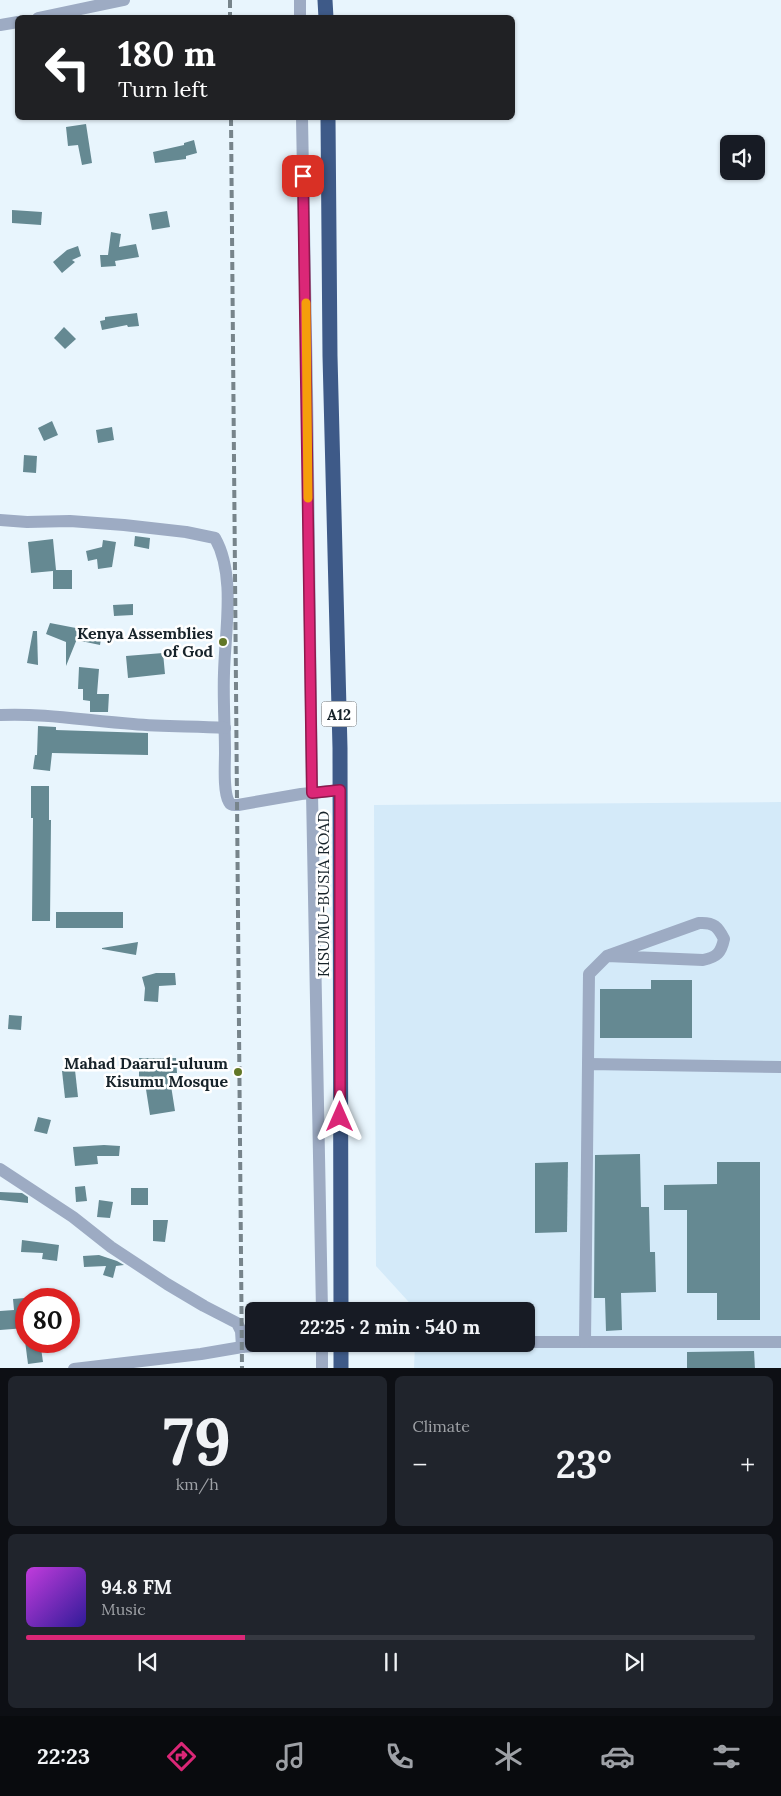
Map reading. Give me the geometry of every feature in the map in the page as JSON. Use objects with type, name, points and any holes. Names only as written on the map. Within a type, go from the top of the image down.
[{"type":"highway","points":[[325,0],[326,15]]},
{"type":"highway","name":"KISUMU-BUSIA ROAD","points":[[328,120],[330,356],[340,790],[341,1302]]},
{"type":"highway","points":[[341,1352],[341,1368]]},
{"type":"street","points":[[49,15],[99,2],[124,0]]},
{"type":"street","points":[[300,0],[300,15]]},
{"type":"street","points":[[0,25],[15,22]]},
{"type":"street","points":[[302,120],[322,1302]]},
{"type":"street","points":[[0,520],[27,522],[70,521],[124,525],[186,532],[214,538],[223,556],[226,582],[224,728],[229,804],[340,790]]},
{"type":"street","points":[[0,715],[33,714],[135,724],[224,728]]},
{"type":"street","points":[[585,1342],[589,974],[607,956],[699,923],[710,922],[718,927],[724,939],[722,951],[715,957],[703,960],[607,956]]},
{"type":"street","points":[[588,1064],[781,1066]]},
{"type":"street","points":[[0,1169],[73,1217],[111,1247],[167,1284],[237,1323],[241,1331],[242,1347]]},
{"type":"street","points":[[535,1342],[781,1342]]},
{"type":"street","points":[[74,1368],[200,1354],[245,1347]]},
{"type":"street","points":[[322,1352],[322,1368]]},
{"type":"shaded area","points":[[781,802],[781,1368],[414,1368],[415,1352],[535,1352],[535,1302],[409,1302],[376,1266],[374,805]]},
{"type":"building","points":[[86,124],[92,163],[82,165],[78,145],[68,146],[66,127]]},
{"type":"building","points":[[194,140],[197,153],[186,156],[186,159],[155,163],[153,152],[184,145],[184,143]]},
{"type":"building","points":[[12,210],[42,212],[41,225],[12,223]]},
{"type":"building","points":[[167,211],[170,227],[152,230],[149,214]]},
{"type":"building","points":[[111,232],[121,234],[119,247],[136,244],[139,257],[115,261],[116,266],[101,267],[100,255],[108,255]]},
{"type":"building","points":[[78,246],[81,256],[72,260],[75,262],[62,273],[53,262],[67,250]]},
{"type":"building","points":[[137,313],[139,326],[128,327],[127,325],[102,330],[100,321],[105,320],[105,317]]},
{"type":"building","points":[[64,327],[76,339],[65,349],[54,338]]},
{"type":"building","points":[[52,421],[58,435],[44,441],[38,428]]},
{"type":"building","points":[[112,427],[114,440],[98,443],[96,430]]},
{"type":"building","points":[[24,455],[37,456],[36,473],[23,472]]},
{"type":"building","points":[[135,536],[150,538],[149,549],[134,546]]},
{"type":"building","points":[[53,539],[56,570],[72,570],[72,589],[53,589],[53,571],[31,573],[28,542]]},
{"type":"building","points":[[103,540],[116,542],[112,567],[98,569],[97,559],[88,561],[86,551],[102,547]]},
{"type":"building","points":[[133,604],[133,615],[114,616],[113,605]]},
{"type":"building","points":[[50,623],[81,629],[66,666],[66,642],[46,634]]},
{"type":"building","points":[[82,629],[102,633],[100,645],[81,641]]},
{"type":"building","points":[[33,631],[37,631],[38,665],[27,663]]},
{"type":"building","points":[[163,653],[165,674],[128,678],[126,656]]},
{"type":"building","points":[[79,667],[99,669],[97,694],[109,694],[108,712],[90,712],[90,701],[83,700],[83,689],[78,689]]},
{"type":"building","points":[[38,726],[56,727],[56,730],[148,733],[148,755],[52,753],[50,771],[33,769],[35,755],[37,755]]},
{"type":"building","points":[[31,786],[49,786],[49,820],[51,820],[50,921],[32,921],[33,818],[31,818]]},
{"type":"building","points":[[56,912],[123,912],[123,928],[56,928]]},
{"type":"building","points":[[138,942],[136,955],[102,949],[102,948]]},
{"type":"building","points":[[156,973],[175,973],[176,985],[159,986],[158,1002],[144,1001],[145,988],[142,977]]},
{"type":"building","points":[[651,980],[692,980],[692,1038],[600,1038],[600,989],[651,989]]},
{"type":"building","points":[[9,1015],[22,1016],[21,1030],[8,1029]]},
{"type":"building","points":[[139,1058],[176,1058],[177,1073],[169,1073],[175,1111],[150,1115],[145,1083],[139,1083]]},
{"type":"building","points":[[75,1070],[78,1097],[65,1098],[62,1071]]},
{"type":"building","points":[[38,1117],[51,1120],[47,1134],[34,1131]]},
{"type":"building","points":[[120,1146],[119,1156],[97,1156],[98,1164],[75,1166],[73,1147]]},
{"type":"building","points":[[640,1154],[641,1207],[649,1207],[650,1252],[655,1252],[656,1292],[621,1293],[622,1330],[606,1331],[605,1298],[594,1298],[595,1155]]},
{"type":"building","points":[[568,1162],[567,1232],[535,1233],[535,1163]]},
{"type":"building","points":[[717,1162],[760,1162],[760,1320],[717,1320],[717,1293],[687,1293],[687,1210],[664,1210],[664,1185],[717,1184]]},
{"type":"building","points":[[85,1186],[87,1201],[76,1202],[75,1187]]},
{"type":"building","points":[[131,1188],[148,1188],[148,1205],[131,1205]]},
{"type":"building","points":[[0,1192],[22,1193],[28,1197],[28,1203],[0,1200]]},
{"type":"building","points":[[99,1200],[113,1202],[110,1218],[97,1217]]},
{"type":"building","points":[[153,1220],[168,1220],[165,1242],[153,1241]]},
{"type":"building","points":[[22,1240],[59,1245],[57,1261],[42,1259],[43,1253],[21,1252]]},
{"type":"building","points":[[99,1255],[124,1265],[116,1266],[113,1278],[103,1275],[106,1266],[84,1267],[83,1256]]},
{"type":"building","points":[[13,1299],[15,1299],[15,1329],[0,1330],[0,1311],[14,1310]]},
{"type":"building","points":[[754,1351],[755,1368],[687,1368],[687,1352]]},
{"type":"building","points":[[27,1353],[42,1353],[43,1362],[28,1364]]},
{"type":"railway","points":[[230,0],[230,15]]},
{"type":"railway","points":[[231,120],[242,1368]]},
{"type":"slow traffic","points":[[306,303],[308,498]]},
{"type":"place","name":"Kenya Assemblies of God","points":[[223,642]]},
{"type":"place","name":"Mahad Daarul-uluum Kisumu Mosque","points":[[238,1072]]},
{"type":"route","points":[[303,176],[312,793],[340,790],[340,1117]]}]
